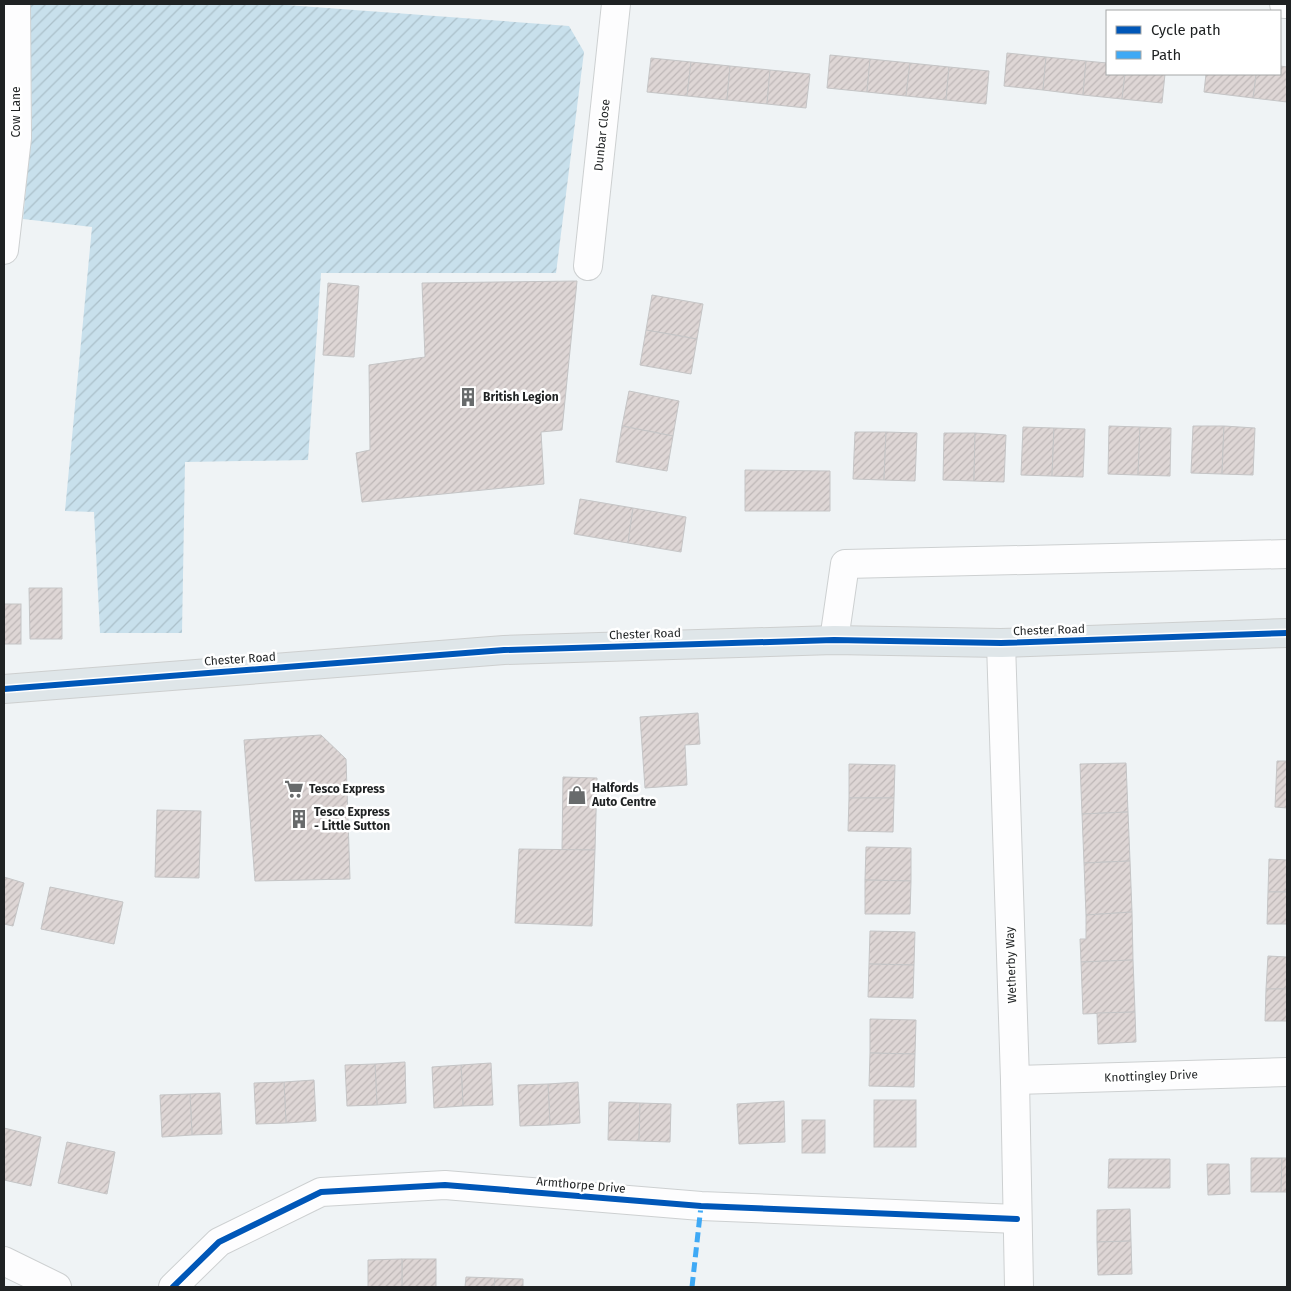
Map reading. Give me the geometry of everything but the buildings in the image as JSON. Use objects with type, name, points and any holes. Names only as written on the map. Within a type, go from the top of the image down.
[{"type":"main road","name":"Chester Road","points":[[4,689],[504,650],[834,640],[1001,643],[1287,633]]},
{"type":"street","name":"Cow Lane","points":[[4,250],[17,138],[16,4]]},
{"type":"street","name":"Dunbar Close","points":[[588,266],[616,4]]},
{"type":"street","points":[[834,640],[845,564],[1287,554]]},
{"type":"street","name":"Wetherby Way","points":[[1001,643],[1015,1080],[1019,1287]]},
{"type":"street","name":"Knottingley Drive","points":[[1015,1080],[1287,1072]]},
{"type":"street","name":"Armthorpe Drive","points":[[173,1287],[219,1242],[321,1192],[445,1185],[702,1206],[1017,1219]]},
{"type":"street","points":[[4,1261],[57,1287]]},
{"type":"shaded area","points":[[30,4],[273,4],[569,26],[584,52],[556,273],[321,273],[308,460],[185,462],[182,633],[100,633],[94,512],[65,511],[92,227],[23,219],[32,127]]},
{"type":"marked path","points":[[692,1287],[701,1206]]},
{"type":"cycle path","points":[[4,689],[504,650],[834,640],[1001,643],[1287,633]]},
{"type":"cycle path","points":[[173,1287],[219,1242],[321,1192],[445,1185],[701,1206],[1017,1219]]},
{"type":"place","name":"British Legion","points":[[468,397]]},
{"type":"place","name":"Tesco Express","points":[[294,789]]},
{"type":"place","name":"Halfords Auto Centre","points":[[577,795]]},
{"type":"place","name":"Tesco Express - Little Sutton","points":[[299,819]]}]
